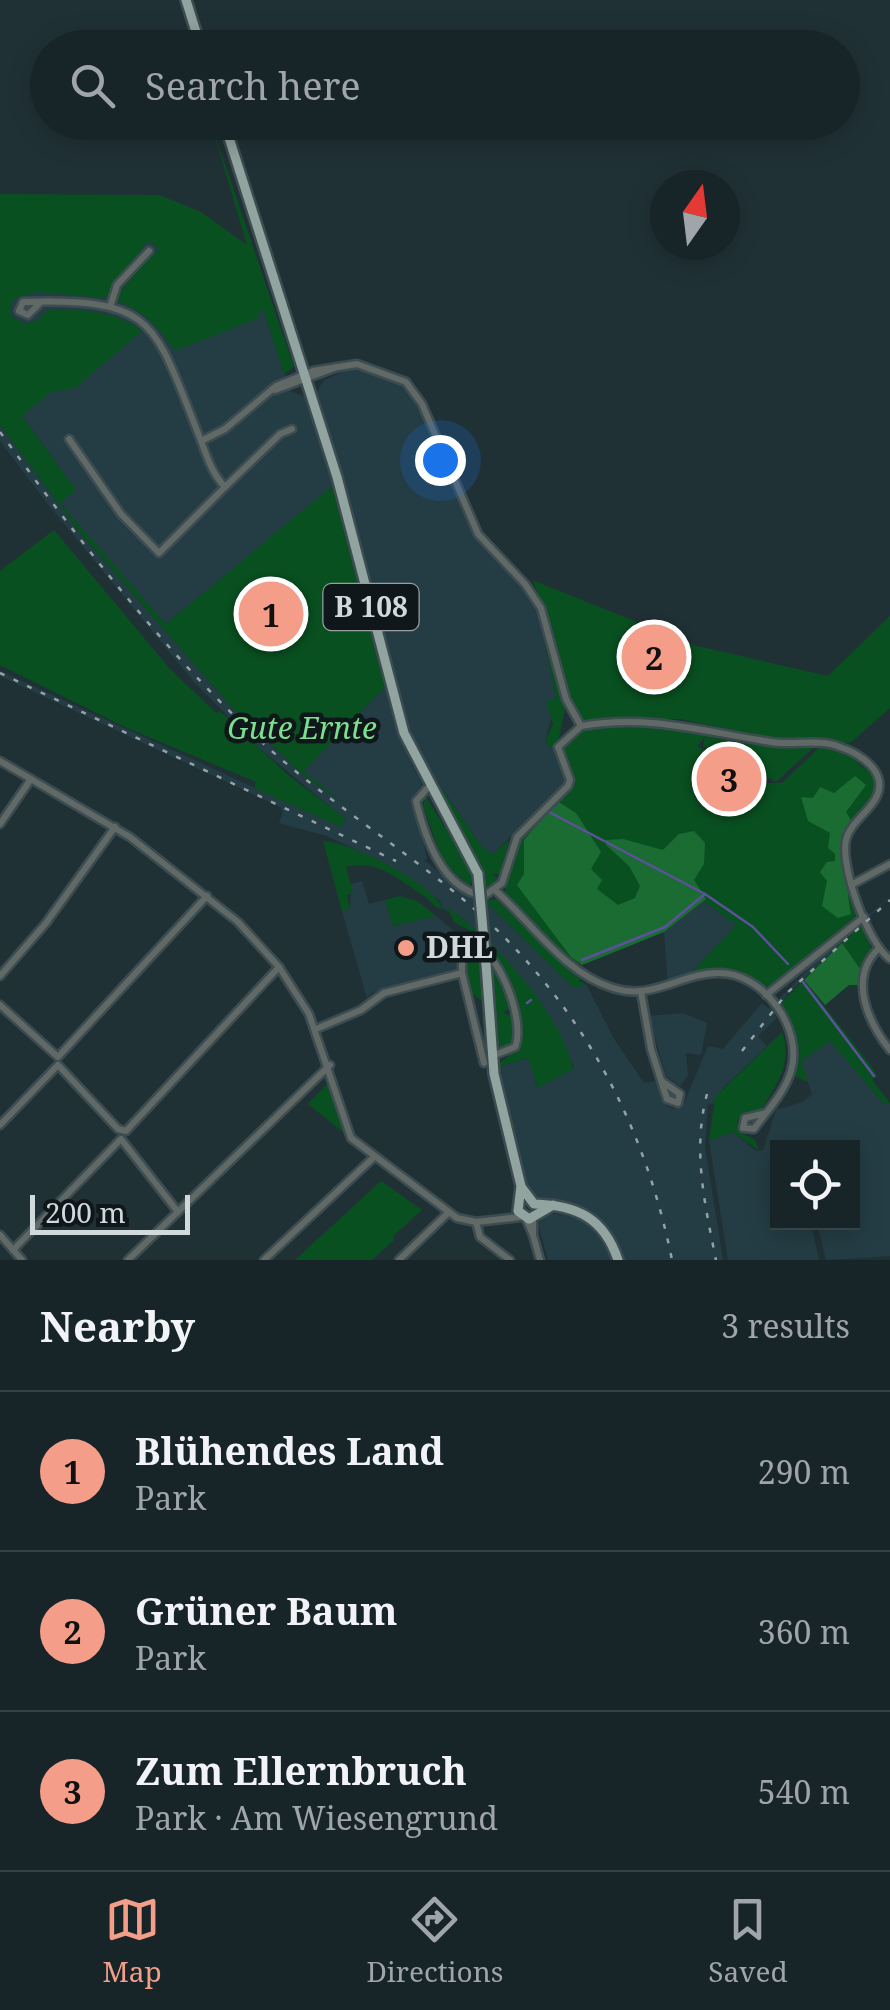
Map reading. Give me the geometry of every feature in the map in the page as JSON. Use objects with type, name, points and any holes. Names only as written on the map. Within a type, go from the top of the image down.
[{"type":"main road","points":[[186,0],[195,30]]},
{"type":"main road","name":"B 108","points":[[230,140],[324,436],[400,722],[428,786],[478,874],[486,964],[488,1059],[527,1210]]},
{"type":"main road","points":[[527,1210],[553,1205],[593,1218],[605,1230],[618,1260]]},
{"type":"street","points":[[110,307],[117,285],[149,251]]},
{"type":"street","points":[[41,302],[110,307],[142,321],[158,337],[209,465],[226,488]]},
{"type":"street","points":[[201,441],[226,430],[273,390],[305,376],[341,367],[383,371],[406,382],[415,392],[478,534],[542,608],[566,701],[581,726]]},
{"type":"street","points":[[69,439],[122,514],[159,553],[280,434],[292,429]]},
{"type":"street","points":[[496,891],[515,840],[570,784],[558,747],[581,726],[682,723],[774,743],[828,744],[870,765],[879,784],[875,800],[847,837],[852,884],[878,949],[890,959]]},
{"type":"street","points":[[0,761],[114,827],[207,896],[279,967],[316,1029],[351,1138],[448,1213],[476,1222],[527,1210],[540,1260]]},
{"type":"street","points":[[0,824],[31,779]]},
{"type":"street","points":[[428,786],[418,795],[417,805],[442,871],[475,894],[496,891]]},
{"type":"street","points":[[0,976],[46,923],[114,827]]},
{"type":"street","points":[[852,884],[890,864]]},
{"type":"street","points":[[496,891],[547,943],[608,987],[641,992],[719,973],[744,978],[766,995],[788,1024],[794,1052],[790,1076],[766,1112]]},
{"type":"street","points":[[0,1125],[207,896]]},
{"type":"street","points":[[766,995],[864,917]]},
{"type":"street","points":[[470,942],[487,949],[502,973],[518,1039],[507,1053],[488,1059],[462,972],[461,952],[470,942]]},
{"type":"street","points":[[878,949],[868,964],[862,990],[876,1031],[890,1050]]},
{"type":"street","points":[[13,1250],[279,967]]},
{"type":"street","points":[[316,1029],[360,1010],[384,992],[462,972]]},
{"type":"street","points":[[641,992],[650,1049],[663,1082]]},
{"type":"street","points":[[0,1005],[57,1061],[122,1135],[178,1212]]},
{"type":"street","points":[[128,1260],[330,1065]]},
{"type":"street","points":[[264,1260],[373,1158]]},
{"type":"street","points":[[399,1260],[448,1213]]},
{"type":"street","points":[[476,1222],[480,1237],[510,1260]]},
{"type":"street","points":[[0,1235],[22,1260]]},
{"type":"shaded area","points":[[0,199],[246,261],[291,392],[305,396],[317,392],[324,380],[351,368],[404,383],[417,401],[472,527],[530,592],[548,628],[544,637],[556,700],[545,742],[556,751],[568,779],[493,854],[483,848],[419,755],[410,761],[422,783],[413,797],[427,859],[424,860],[470,897],[484,900],[574,988],[586,984],[614,1039],[644,1083],[659,1081],[666,1106],[675,1109],[684,1103],[708,1046],[723,1049],[762,1003],[769,1009],[827,950],[890,897],[788,994],[775,1011],[776,1019],[758,1036],[767,1046],[723,1088],[713,1104],[708,1103],[705,1147],[723,1260],[623,1260],[609,1229],[590,1210],[538,1201],[530,1195],[503,1096],[501,1066],[529,1058],[537,1087],[574,1067],[548,1014],[463,918],[443,909],[440,901],[421,887],[363,853],[327,836],[279,823],[283,812],[280,807],[0,676],[0,671],[340,827],[346,820],[257,746],[194,682],[0,441],[0,425],[81,534],[229,704],[301,773],[344,803],[303,771],[385,687],[332,487],[166,624],[60,503],[75,489],[0,385]]},
{"type":"shaded area","points":[[362,881],[369,904],[385,900],[393,926],[436,916],[457,934],[461,939],[456,950],[458,969],[373,992],[367,998],[342,911],[350,909],[351,884]]},
{"type":"shaded area","points":[[704,901],[736,925],[689,975],[668,983],[664,932]]},
{"type":"shaded area","points":[[683,1013],[707,1023],[701,1055],[686,1053],[688,1075],[680,1086],[666,1076],[649,1016]]},
{"type":"shaded area","points":[[830,1040],[884,1104],[890,1103],[890,1256],[826,1260],[819,1230],[860,1230],[860,1140],[770,1140],[770,1230],[813,1230],[819,1260],[728,1260],[709,1141],[733,1132],[756,1151],[763,1150],[776,1110],[803,1102],[812,1094],[801,1061]]},
{"type":"shaded area","points":[[548,1213],[578,1217],[591,1225],[613,1260],[548,1260],[538,1224]]},
{"type":"green space","name":"Gute Ernte","points":[[216,140],[294,367],[284,374],[262,307],[257,319],[175,351],[149,320],[115,299],[149,255],[160,250],[149,240],[113,285],[108,298],[37,292],[13,299],[10,315],[24,324],[36,321],[49,309],[74,310],[109,315],[142,331],[75,388],[51,392],[22,416],[76,490],[60,503],[166,624],[332,486],[385,687],[304,771],[353,810],[301,773],[229,704],[81,534],[0,425],[0,194],[159,195],[201,212],[247,245]]},
{"type":"green space","points":[[54,530],[169,668],[288,775],[346,819],[340,827],[254,788],[256,782],[127,728],[0,665],[0,571]]},
{"type":"green space","points":[[532,580],[697,646],[828,676],[890,616],[890,708],[850,743],[778,740],[680,719],[585,722],[567,699],[552,626]]},
{"type":"green space","points":[[548,628],[565,709],[556,751],[545,742],[553,724],[546,701],[556,699],[544,637]]},
{"type":"green space","points":[[674,725],[732,737],[721,754],[703,746],[705,736],[698,746],[766,783],[782,783],[821,746],[845,752],[875,777],[875,794],[848,830],[845,882],[856,916],[769,987],[737,972],[711,970],[689,975],[736,925],[704,901],[664,932],[582,965],[566,956],[507,897],[505,879],[516,848],[572,784],[560,747],[578,730],[591,726]]},
{"type":"green space","points":[[737,739],[814,747],[776,782],[738,764]]},
{"type":"green space","points":[[429,770],[483,848],[493,854],[509,840],[500,874],[492,874],[499,879],[484,891],[476,858]]},
{"type":"green space","points":[[855,776],[866,785],[846,812],[852,822],[846,854],[851,914],[838,918],[822,906],[827,881],[820,872],[827,862],[835,861],[835,854],[828,848],[830,833],[808,821],[801,797],[813,798],[820,787],[834,793]]},
{"type":"green space","points":[[426,797],[472,871],[470,887],[443,862],[423,806]]},
{"type":"green space","points":[[557,801],[576,813],[601,852],[591,869],[602,880],[597,889],[618,905],[635,898],[640,886],[629,866],[606,845],[606,840],[623,839],[663,850],[679,834],[694,831],[705,843],[704,864],[694,880],[706,899],[664,932],[582,965],[571,957],[517,885],[524,874],[524,840]]},
{"type":"green space","points":[[323,841],[352,848],[408,876],[443,909],[388,873],[358,865],[346,867],[353,893],[347,895],[350,909],[342,911]]},
{"type":"green space","points":[[399,896],[417,901],[436,916],[393,926],[385,900]]},
{"type":"green space","points":[[496,899],[586,984],[574,988],[484,900]]},
{"type":"green space","points":[[447,907],[485,938],[523,979],[555,1025],[573,1069],[538,1088],[528,1058],[501,1066],[501,1088],[498,1064],[518,1049],[522,1033],[495,955],[478,940],[467,938],[471,931],[454,922]]},
{"type":"green space","points":[[862,925],[871,947],[863,973],[842,943]]},
{"type":"green space","points":[[842,943],[863,973],[861,985],[849,985],[825,1005],[804,980]]},
{"type":"green space","points":[[468,947],[477,947],[484,1002],[470,992],[463,966]]},
{"type":"green space","points":[[490,958],[510,1008],[503,1013],[512,1016],[514,1038],[508,1048],[499,1048],[496,1041]]},
{"type":"green space","points":[[804,980],[872,1067],[877,1076],[872,1080],[890,1103],[884,1104],[830,1041],[801,1061],[808,1082],[794,1076],[794,1032],[779,1005]]},
{"type":"green space","points":[[782,1032],[786,1053],[778,1082],[761,1110],[743,1114],[737,1121],[740,1132],[755,1140],[759,1151],[733,1132],[709,1141],[715,1097]]},
{"type":"green space","points":[[329,1082],[344,1133],[308,1104]]},
{"type":"green space","points":[[381,1181],[422,1210],[393,1236],[394,1240],[372,1260],[295,1260]]},
{"type":"waterway","points":[[549,812],[705,894],[753,927],[788,964]]},
{"type":"waterway","points":[[582,960],[665,927],[705,894]]},
{"type":"waterway","points":[[803,982],[874,1076]]},
{"type":"waterway","points":[[527,1003],[531,1000]]},
{"type":"railway","points":[[0,432],[119,588],[217,699],[299,774],[491,924],[564,1007],[620,1101],[659,1205],[672,1260]]},
{"type":"railway","points":[[0,673],[396,861]]},
{"type":"railway","points":[[742,1051],[787,993],[890,900]]},
{"type":"railway","points":[[707,1094],[700,1157],[716,1260]]},
{"type":"place","name":"Blühendes Land","points":[[271,614]]},
{"type":"place","name":"Grüner Baum","points":[[654,657]]},
{"type":"place","name":"Zum Ellernbruch","points":[[729,779]]},
{"type":"place","name":"DHL","points":[[406,948]]}]
